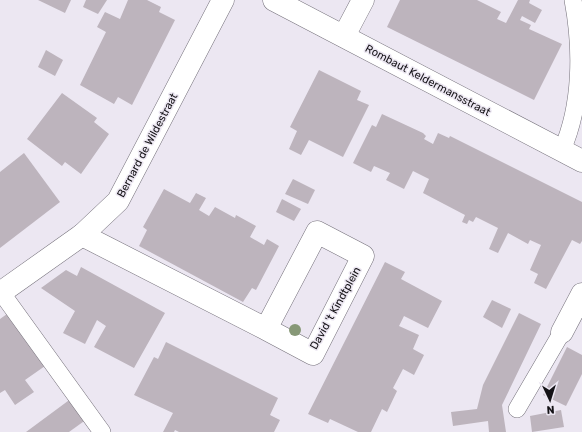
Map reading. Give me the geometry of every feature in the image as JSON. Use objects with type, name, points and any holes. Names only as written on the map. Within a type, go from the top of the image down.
[{"type":"street","name":"Bernard de Wildestraat","points":[[1,293],[82,235],[118,201],[223,0]]},
{"type":"street","name":"Rombaut Keldermansstraat","points":[[274,0],[582,161]]},
{"type":"street","points":[[344,36],[363,0]]},
{"type":"street","name":"David 't Kindtplein","points":[[82,235],[266,330],[313,354],[363,256],[317,232],[266,330]]},
{"type":"street","points":[[562,332],[582,294]]},
{"type":"lane","points":[[562,150],[571,129],[581,54],[578,22],[573,0]]},
{"type":"lane","points":[[1,293],[102,432]]},
{"type":"lane","points":[[517,409],[562,332]]},
{"type":"building","points":[[38,0],[71,0],[65,13]]},
{"type":"building","points":[[86,0],[107,0],[98,14],[83,7]]},
{"type":"building","points":[[128,0],[147,0],[161,7],[159,12],[175,20],[132,105],[118,97],[114,104],[80,85],[106,32],[97,27],[105,12],[120,19]]},
{"type":"building","points":[[400,0],[477,0],[501,12],[497,19],[506,23],[518,0],[530,0],[529,3],[542,10],[535,23],[522,16],[520,20],[531,25],[529,29],[562,44],[534,100],[387,27]]},
{"type":"building","points":[[46,50],[63,60],[55,76],[38,67]]},
{"type":"building","points":[[319,70],[361,91],[357,100],[369,105],[343,157],[309,140],[301,155],[289,149],[297,131],[290,127]]},
{"type":"building","points":[[62,93],[97,118],[94,122],[109,134],[81,174],[65,162],[62,166],[27,139]]},
{"type":"building","points":[[382,114],[423,133],[426,136],[424,139],[433,144],[438,133],[449,138],[450,136],[582,202],[582,241],[580,244],[572,240],[546,289],[534,283],[538,274],[530,270],[541,245],[530,240],[528,244],[508,233],[498,253],[489,249],[498,228],[476,217],[473,222],[469,220],[467,224],[462,222],[465,215],[423,193],[429,179],[413,171],[404,189],[386,180],[390,173],[374,166],[371,172],[353,163],[372,125],[376,127]]},
{"type":"building","points":[[24,153],[60,202],[0,248],[0,172]]},
{"type":"building","points":[[293,179],[315,190],[308,204],[285,194]]},
{"type":"building","points":[[164,189],[190,203],[196,193],[206,198],[199,210],[209,216],[215,207],[235,218],[236,215],[256,226],[250,237],[264,245],[267,239],[279,246],[256,290],[252,288],[243,302],[139,246],[147,230],[143,227]]},
{"type":"building","points":[[282,199],[301,209],[294,221],[276,212]]},
{"type":"building","points":[[385,262],[405,272],[401,279],[442,301],[428,328],[404,316],[399,326],[419,335],[413,349],[424,355],[414,375],[403,369],[393,388],[397,391],[387,412],[382,409],[371,432],[358,432],[330,419],[328,423],[308,414]]},
{"type":"building","points":[[81,267],[165,313],[134,368],[94,347],[106,326],[97,320],[85,344],[63,333],[75,311],[41,288],[66,270],[77,276]]},
{"type":"building","points":[[492,300],[511,309],[502,328],[483,317]]},
{"type":"building","points":[[519,313],[541,324],[502,405],[506,432],[489,432],[488,421],[453,426],[451,412],[477,409],[483,385]]},
{"type":"building","points":[[7,314],[45,366],[25,380],[34,392],[15,405],[5,390],[0,393],[0,319]]},
{"type":"building","points":[[166,342],[278,398],[270,415],[280,420],[274,432],[179,432],[175,430],[174,432],[163,432],[173,413],[134,395],[154,357],[158,359]]},
{"type":"building","points":[[567,347],[582,355],[582,374],[566,406],[543,395]]},
{"type":"building","points":[[72,398],[87,419],[69,432],[26,432]]},
{"type":"building","points":[[561,410],[564,427],[532,432],[530,416]]}]
